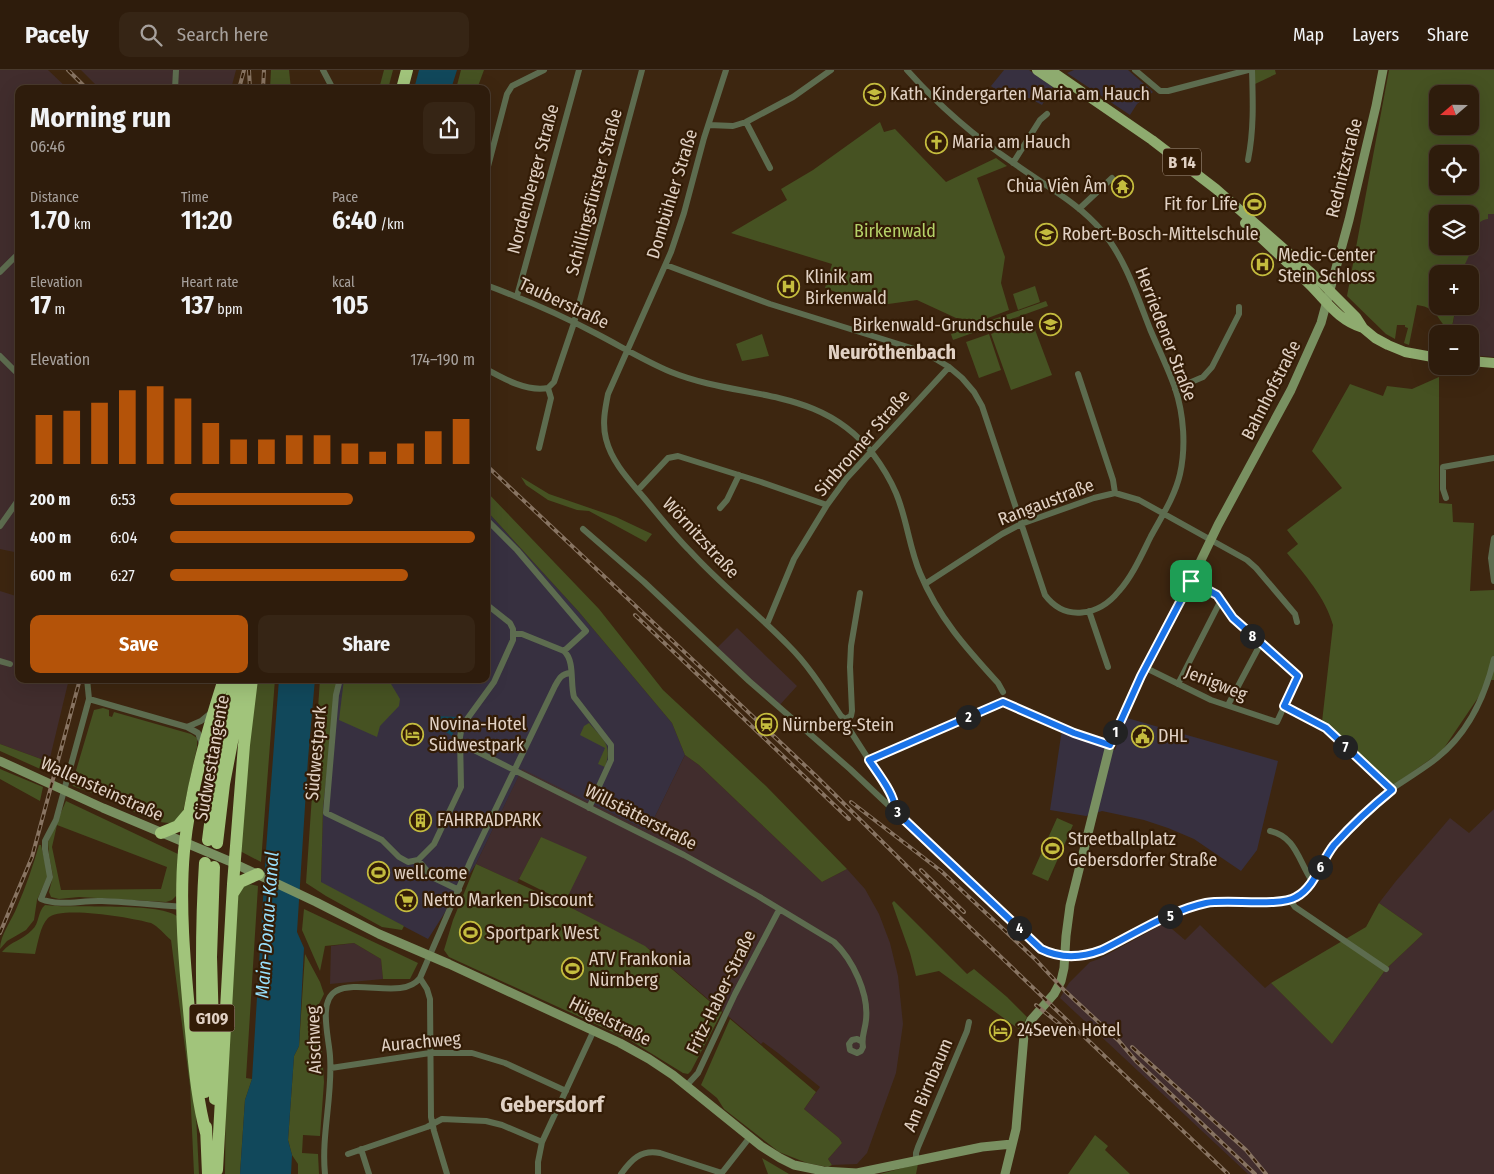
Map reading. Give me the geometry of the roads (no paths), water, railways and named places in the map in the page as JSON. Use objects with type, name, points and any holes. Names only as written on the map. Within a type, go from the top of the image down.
[{"type":"highway","points":[[395,85],[399,70]]},
{"type":"highway","points":[[403,85],[408,70]]},
{"type":"highway","points":[[206,1133],[199,1105],[195,1074],[185,965],[183,907],[190,813],[203,749],[223,683]]},
{"type":"highway","name":"Südwesttangente","points":[[234,683],[218,762],[212,841],[243,683]]},
{"type":"highway","points":[[214,1173],[222,1094],[227,965],[233,893],[232,862],[251,683]]},
{"type":"highway","points":[[161,833],[178,826],[190,813]]},
{"type":"highway","name":"G109","points":[[210,865],[211,986],[214,1173],[206,1133],[202,968],[202,913],[210,865]]},
{"type":"highway","points":[[233,893],[240,882],[253,874]]},
{"type":"main road","name":"B 14","points":[[1037,70],[1109,117],[1173,163],[1242,220],[1350,324],[1363,328],[1388,345],[1410,353],[1429,356]]},
{"type":"main road","name":"B 14","points":[[1050,70],[1122,119],[1197,174],[1264,230],[1356,317],[1363,328]]},
{"type":"main road","name":"Rednitzstraße","points":[[1327,303],[1349,220],[1383,70]]},
{"type":"main road","name":"Bahnhofstraße","points":[[1005,1174],[1017,1120],[1024,1034],[1031,1020],[1051,998],[1059,985],[1064,968],[1071,900],[1110,745],[1124,712],[1210,540],[1304,365],[1327,303]]},
{"type":"main road","points":[[1479,362],[1494,364]]},
{"type":"main road","name":"Wallensteinstraße","points":[[0,761],[78,797],[189,844]]},
{"type":"main road","name":"Hügelstraße","points":[[189,844],[232,862],[253,874],[430,957],[594,1030],[649,1058],[768,1151],[801,1167],[822,1172],[857,1173],[982,1147],[1012,1144]]},
{"type":"street","points":[[175,85],[176,70]]},
{"type":"street","points":[[323,70],[331,85]]},
{"type":"street","points":[[490,159],[507,94],[512,86],[544,70]]},
{"type":"street","name":"Nordenberger Straße","points":[[517,296],[579,70]]},
{"type":"street","name":"Schillingsfürster Straße","points":[[548,388],[554,382],[574,322],[642,70]]},
{"type":"street","name":"Dombühler Straße","points":[[626,351],[666,265],[684,213],[726,70]]},
{"type":"street","points":[[709,125],[732,126],[746,122],[793,97],[822,72],[831,70]]},
{"type":"street","points":[[1135,70],[1160,91],[1168,91],[1248,70]]},
{"type":"street","points":[[1248,160],[1252,139],[1252,70]]},
{"type":"street","name":"Herriedener Straße","points":[[909,71],[956,120],[1079,209],[1102,230],[1119,258],[1134,289],[1175,389],[1181,417],[1182,456],[1175,488],[1164,513],[1119,592],[1102,606],[1089,611]]},
{"type":"street","points":[[1013,163],[1040,120],[1047,114]]},
{"type":"street","points":[[746,122],[770,168]]},
{"type":"street","points":[[1079,209],[1083,203],[1112,178]]},
{"type":"street","points":[[0,272],[15,257]]},
{"type":"street","points":[[666,265],[763,301],[924,352],[949,367],[968,385],[982,406],[1045,595],[1052,604],[1062,610],[1072,613],[1089,611],[1108,667]]},
{"type":"street","name":"Tauberstraße","points":[[490,286],[517,296],[574,322],[626,351],[687,378],[777,396],[813,408],[852,432],[887,474],[896,493],[912,552],[937,609],[951,630],[998,683],[1003,692]]},
{"type":"street","points":[[1175,389],[1203,377],[1212,367],[1239,314],[1239,307]]},
{"type":"street","name":"Wörnitzstraße","points":[[626,351],[608,394],[604,412],[606,438],[611,453],[623,472],[690,552],[767,624],[803,661],[845,719],[851,716],[852,711],[851,646],[860,593]]},
{"type":"street","points":[[0,356],[15,371]]},
{"type":"street","name":"Sinbronner Straße","points":[[767,624],[794,559],[846,478],[949,367]]},
{"type":"street","points":[[490,371],[524,386],[538,390],[548,388],[552,398],[539,448]]},
{"type":"street","points":[[1078,374],[1114,480],[1115,493]]},
{"type":"street","points":[[638,490],[668,458],[678,456],[827,505]]},
{"type":"street","points":[[1446,498],[1443,489],[1443,467],[1494,458]]},
{"type":"street","points":[[720,508],[727,500],[739,475]]},
{"type":"street","name":"Rangaustraße","points":[[925,584],[1002,534],[1021,524],[1094,498],[1115,493],[1139,500],[1247,560],[1295,614],[1297,622]]},
{"type":"street","points":[[0,526],[15,505]]},
{"type":"street","points":[[490,524],[517,550],[586,631],[564,651]]},
{"type":"street","points":[[583,530],[644,582],[749,681],[850,769],[1041,949],[1065,956],[1082,957],[1102,950],[1179,911],[1206,903],[1290,900],[1296,898],[1312,881],[1333,847],[1362,816],[1392,790],[1445,751],[1467,726],[1477,708],[1490,676],[1494,659]]},
{"type":"street","points":[[1494,538],[1491,558],[1494,581]]},
{"type":"street","points":[[1191,581],[1217,595],[1233,618],[1298,676],[1284,706],[1326,728],[1392,790]]},
{"type":"street","points":[[1178,684],[1221,600]]},
{"type":"street","points":[[459,890],[432,877],[418,860],[434,844],[461,787],[460,732],[462,726],[494,682],[513,640],[510,623],[490,607]]},
{"type":"street","points":[[513,634],[522,634],[564,651],[570,658],[570,673],[574,697],[611,745],[610,760],[590,808]]},
{"type":"street","points":[[1228,705],[1261,644]]},
{"type":"street","points":[[0,662],[10,664]]},
{"type":"street","name":"Jenigweg","points":[[1146,668],[1211,700],[1277,722],[1284,706]]},
{"type":"street","points":[[447,1174],[432,1124],[430,999],[420,978],[471,860],[559,678],[564,674],[570,673]]},
{"type":"street","points":[[87,683],[89,699],[56,820],[45,841],[50,876],[41,900],[61,904],[100,901],[183,907]]},
{"type":"street","name":"Südwestpark","points":[[339,683],[335,704],[326,813],[382,840],[403,860],[408,862],[418,860]]},
{"type":"street","points":[[89,699],[187,727]]},
{"type":"street","points":[[869,760],[1003,702],[1074,733],[1110,745]]},
{"type":"street","name":"Südwesttangente","points":[[187,727],[201,721],[214,710]]},
{"type":"street","name":"Südwesttangente","points":[[187,727],[198,733],[203,749]]},
{"type":"street","points":[[849,730],[891,794],[896,805],[894,810]]},
{"type":"street","points":[[460,743],[514,771]]},
{"type":"street","name":"Willstätterstraße","points":[[514,771],[684,855],[834,942],[852,966],[861,985],[866,1006],[866,1020],[861,1041]]},
{"type":"street","points":[[1270,831],[1282,834],[1292,843],[1312,881]]},
{"type":"street","points":[[1290,900],[1295,907],[1386,969]]},
{"type":"street","name":"Fritz-Haber-Straße","points":[[687,1086],[698,1073],[735,994],[778,910]]},
{"type":"street","name":"Aischweg","points":[[325,1174],[324,1148],[331,1068],[325,1009],[328,997],[337,990],[348,988],[411,986],[420,978]]},
{"type":"street","name":"Am Birnbaum","points":[[916,1161],[918,1147],[968,1031],[969,1022]]},
{"type":"street","points":[[538,1174],[542,1142],[594,1030]]},
{"type":"street","name":"Aurachweg","points":[[331,1068],[430,1053],[465,1052],[481,1054],[505,1063],[566,1091]]},
{"type":"street","points":[[348,1154],[442,1119],[486,1121],[542,1142]]},
{"type":"street","points":[[621,1174],[637,1156],[652,1152],[721,1173],[750,1137]]},
{"type":"street","points":[[361,1149],[369,1174]]},
{"type":"water","points":[[419,70],[457,70],[452,85],[415,85]]},
{"type":"water","name":"Main-Donau-Kanal","points":[[279,683],[315,683],[297,932],[304,948],[299,1046],[294,1056],[288,1140],[292,1155],[291,1174],[240,1174],[245,1100],[252,1079]]},
{"type":"water","points":[[434,716],[458,717],[452,736],[432,723]]},
{"type":"railway","points":[[68,70],[83,85]]},
{"type":"railway","points":[[240,85],[244,70]]},
{"type":"railway","points":[[249,70],[250,85]]},
{"type":"railway","points":[[263,85],[264,70]]},
{"type":"railway","points":[[490,469],[815,775],[936,895],[1228,1174]]},
{"type":"railway","points":[[635,615],[849,819]]},
{"type":"railway","points":[[0,933],[32,857],[79,683]]},
{"type":"railway","points":[[851,802],[941,871],[1035,959],[1065,991],[1119,1041],[1136,1061],[1255,1174]]},
{"type":"railway","points":[[921,870],[964,912]]},
{"type":"railway","points":[[1036,1005],[1073,1035]]},
{"type":"railway","points":[[1132,1047],[1246,1150],[1266,1174]]},
{"type":"place","name":"Kath. Kindergarten Maria am Hauch","points":[[874,94]]},
{"type":"place","name":"Maria am Hauch","points":[[936,142]]},
{"type":"place","name":"Chùa Viên Âm","points":[[1123,186]]},
{"type":"place","name":"Fit for Life","points":[[1254,204]]},
{"type":"place","name":"Robert-Bosch-Mittelschule","points":[[1046,234]]},
{"type":"place","name":"Medic-Center Stein Schloss","points":[[1262,265]]},
{"type":"place","name":"Klinik am Birkenwald","points":[[789,287]]},
{"type":"place","name":"Birkenwald-Grundschule","points":[[1050,325]]},
{"type":"place","name":"Nürnberg-Stein","points":[[766,725]]},
{"type":"place","name":"Novina-Hotel Südwestpark","points":[[413,734]]},
{"type":"place","name":"DHL","points":[[1142,736]]},
{"type":"place","name":"FAHRRADPARK","points":[[421,820]]},
{"type":"place","name":"Streetballplatz Gebersdorfer Straße","points":[[1052,849]]},
{"type":"place","name":"well.come","points":[[378,873]]},
{"type":"place","name":"Netto Marken-Discount","points":[[407,900]]},
{"type":"place","name":"Sportpark West","points":[[470,933]]},
{"type":"place","name":"ATV Frankonia Nürnberg","points":[[573,969]]},
{"type":"place","name":"24Seven Hotel","points":[[1001,1030]]},
{"type":"district","name":"Neuröthenbach","points":[[892,352]]},
{"type":"district","name":"Gebersdorf","points":[[552,1104]]},
{"type":"park label","name":"Birkenwald","points":[[895,231]]}]
